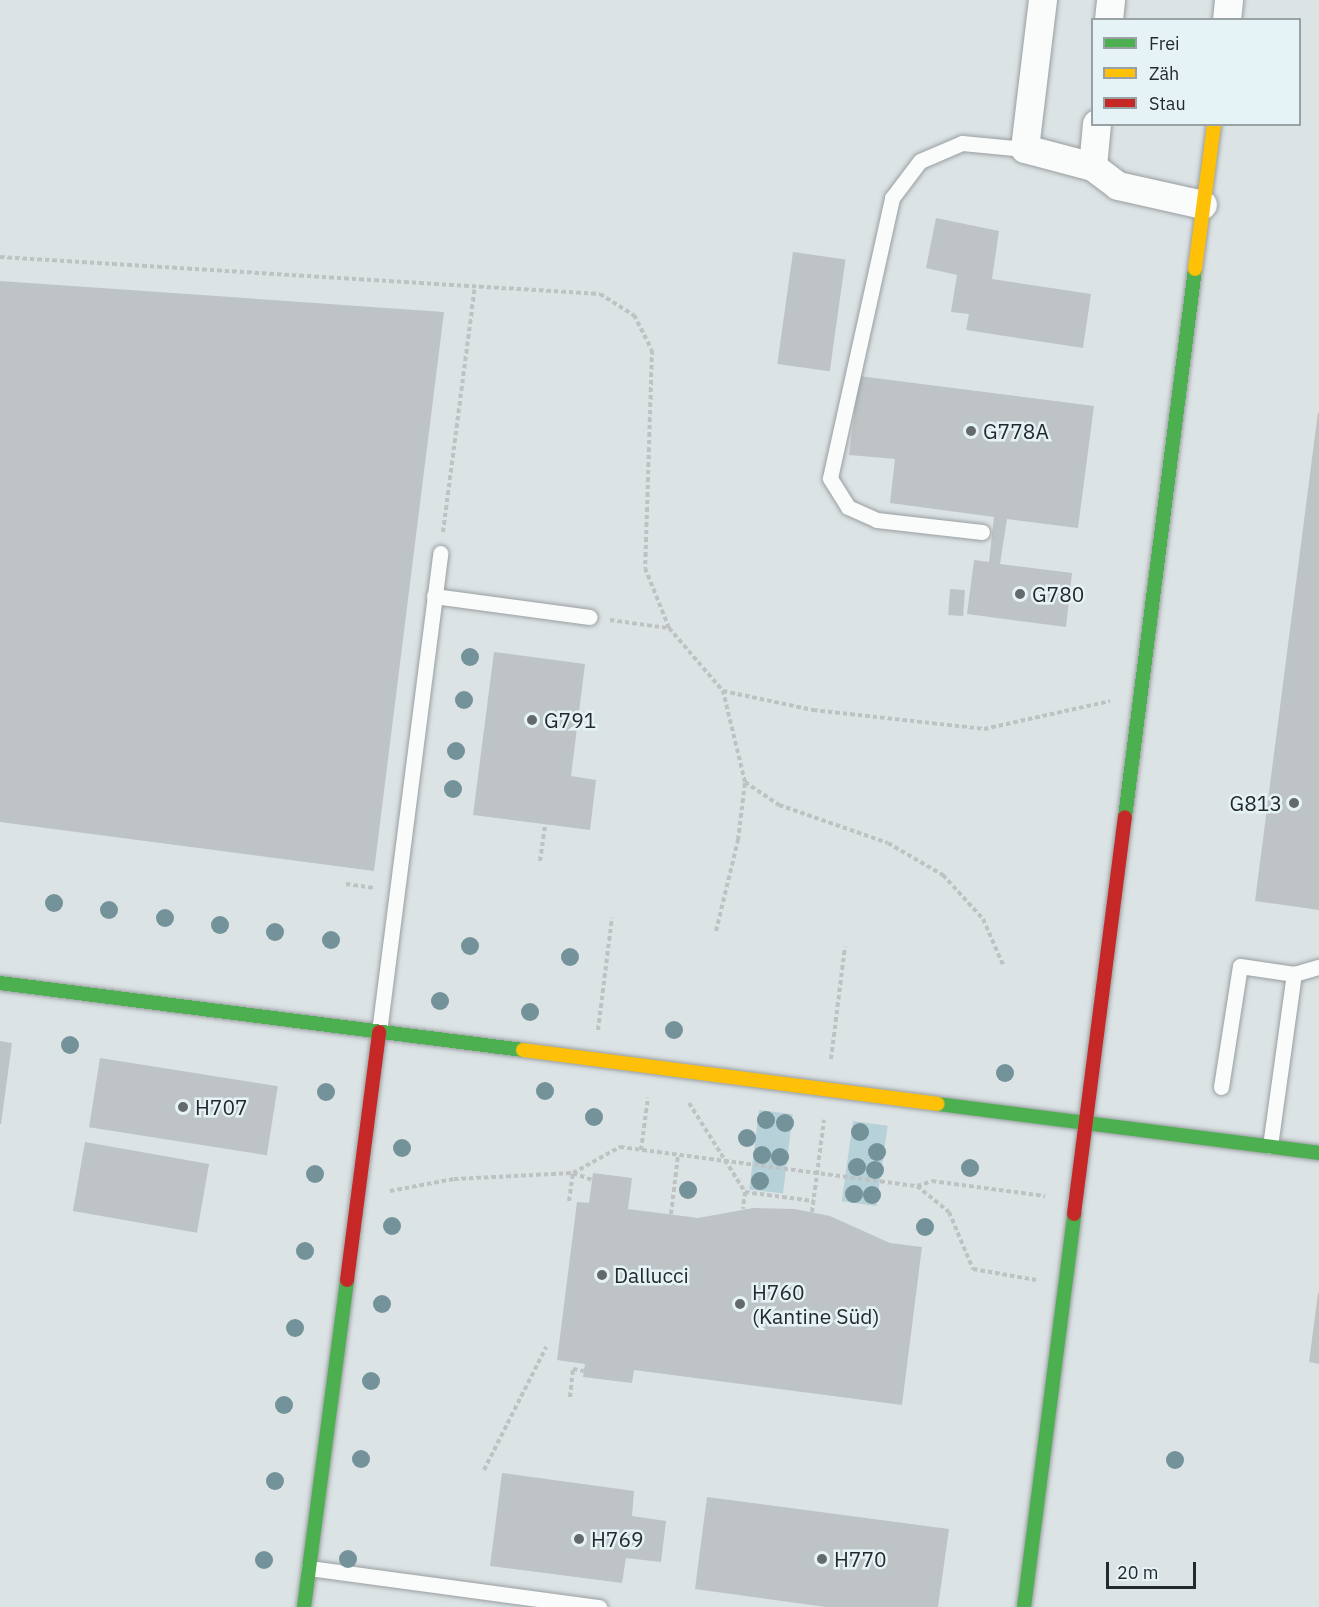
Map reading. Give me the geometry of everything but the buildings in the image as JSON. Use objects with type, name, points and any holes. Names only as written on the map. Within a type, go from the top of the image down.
[{"type":"street","points":[[1043,0],[1025,149],[1093,167],[1118,186],[1203,206]]},
{"type":"street","points":[[1109,18],[1111,0]]},
{"type":"street","points":[[1227,18],[1229,0]]},
{"type":"street","points":[[1093,167],[1097,126]]},
{"type":"street","points":[[1024,1607],[1214,126]]},
{"type":"street","points":[[0,983],[1319,1153]]},
{"type":"street","points":[[304,1607],[379,1032]]},
{"type":"lane","points":[[982,532],[877,520],[848,507],[830,478],[892,198],[920,161],[962,143],[1025,149]]},
{"type":"lane","points":[[379,1032],[395,891],[440,553]]},
{"type":"lane","points":[[434,596],[590,617]]},
{"type":"lane","points":[[1221,1087],[1240,966],[1293,974],[1319,967]]},
{"type":"lane","points":[[1270,1146],[1293,974]]},
{"type":"lane","points":[[309,1568],[599,1607]]},
{"type":"path","points":[[0,257],[600,294],[634,315],[652,350],[645,568],[669,628],[723,691],[745,782],[738,840],[716,931]]},
{"type":"path","points":[[440,553],[475,286]]},
{"type":"path","points":[[590,617],[669,628]]},
{"type":"path","points":[[723,691],[813,710],[984,729],[1140,694]]},
{"type":"path","points":[[745,782],[778,805],[888,843],[942,875],[983,919],[1004,967]]},
{"type":"path","points":[[540,861],[545,824]]},
{"type":"path","points":[[346,884],[395,891]]},
{"type":"path","points":[[600,1014],[612,918]]},
{"type":"path","points":[[833,1046],[845,947]]},
{"type":"path","points":[[641,1150],[652,1067]]},
{"type":"path","points":[[669,1069],[745,1192],[743,1209]]},
{"type":"path","points":[[812,1212],[827,1090]]},
{"type":"path","points":[[573,1173],[620,1147],[917,1186],[932,1181],[1076,1200]]},
{"type":"path","points":[[671,1214],[678,1155]]},
{"type":"path","points":[[359,1187],[389,1191],[454,1179],[573,1173],[592,1180]]},
{"type":"path","points":[[569,1201],[573,1173]]},
{"type":"path","points":[[917,1186],[949,1212],[973,1269],[1065,1283]]},
{"type":"path","points":[[745,1192],[813,1201]]},
{"type":"path","points":[[484,1470],[546,1347]]},
{"type":"path","points":[[570,1397],[573,1369],[584,1371]]},
{"type":"shaded area","points":[[759,1110],[793,1114],[783,1194],[749,1189]]},
{"type":"shaded area","points":[[853,1121],[888,1126],[876,1206],[842,1201]]},
{"type":"traffic: fast","points":[[1125,817],[1195,269]]},
{"type":"traffic: fast","points":[[0,983],[523,1050]]},
{"type":"traffic: fast","points":[[938,1104],[1319,1153]]},
{"type":"traffic: fast","points":[[1024,1607],[1074,1214]]},
{"type":"traffic: fast","points":[[304,1607],[347,1280]]},
{"type":"traffic: slow","points":[[1195,269],[1214,126]]},
{"type":"traffic: slow","points":[[523,1050],[938,1104]]},
{"type":"traffic: jam","points":[[1074,1214],[1125,817]]},
{"type":"traffic: jam","points":[[347,1280],[379,1032]]},
{"type":"place","name":"G778A","points":[[971,431]]},
{"type":"place","name":"G780","points":[[1020,594]]},
{"type":"place","name":"G791","points":[[532,720]]},
{"type":"place","name":"G813","points":[[1294,803]]},
{"type":"place","name":"H707","points":[[183,1107]]},
{"type":"place","name":"Dallucci","points":[[602,1275]]},
{"type":"place","name":"H760 (Kantine Süd)","points":[[740,1304]]},
{"type":"place","name":"H769","points":[[579,1539]]},
{"type":"place","name":"H770","points":[[822,1559]]}]
